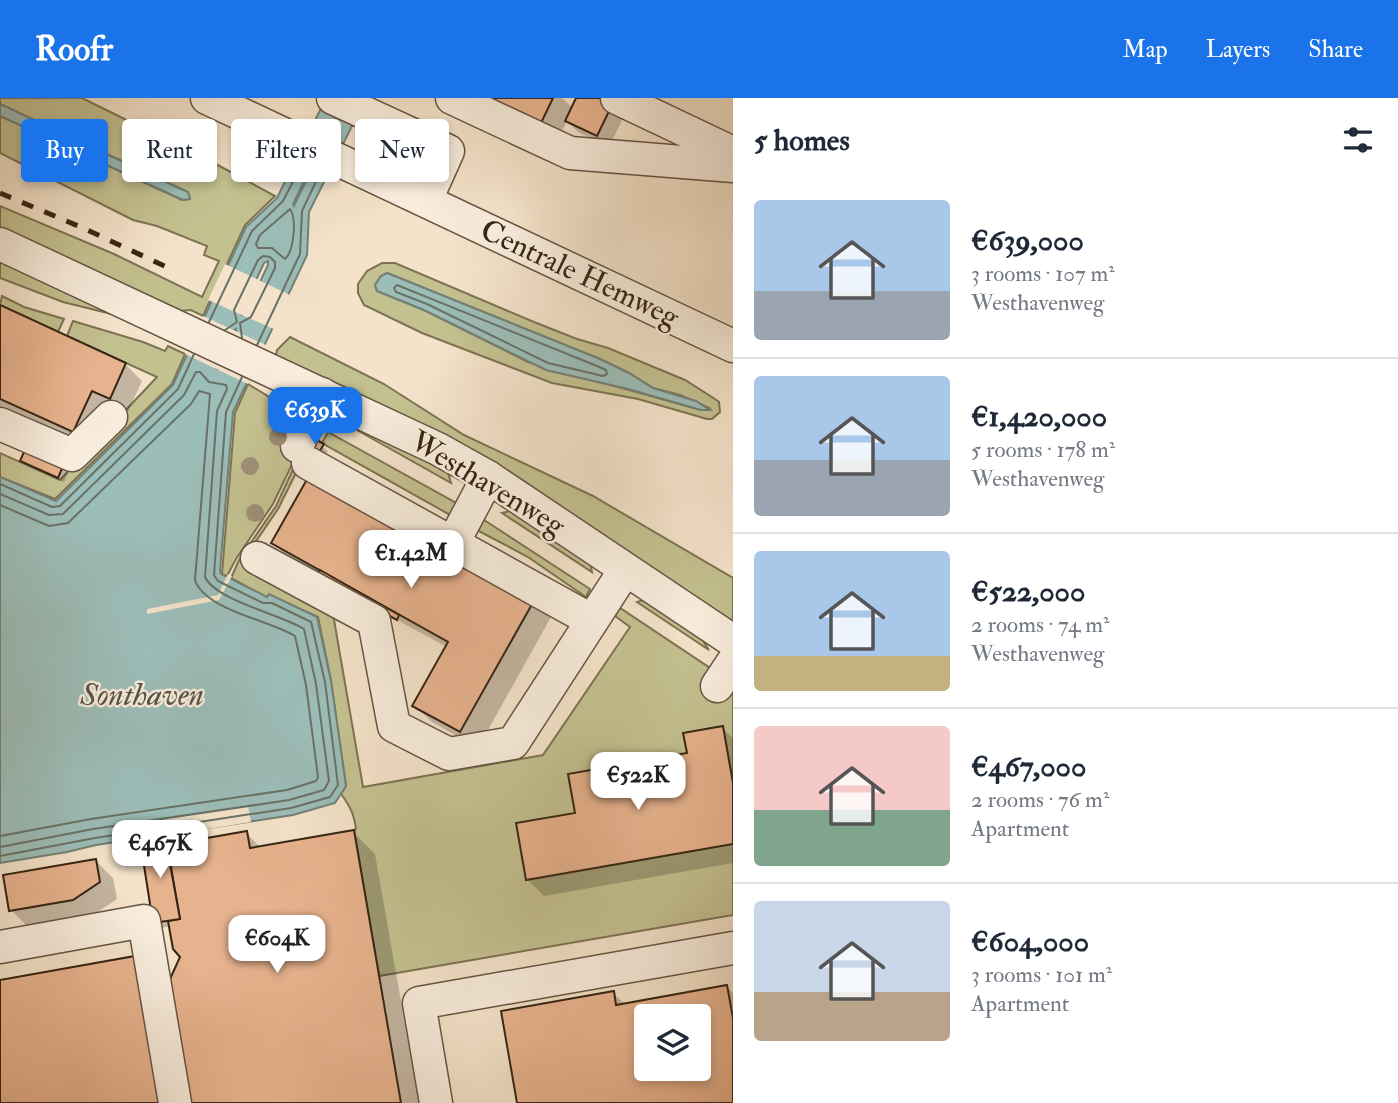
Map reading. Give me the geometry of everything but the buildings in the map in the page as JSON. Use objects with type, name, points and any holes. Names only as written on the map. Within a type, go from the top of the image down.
[{"type":"street","name":"Centrale Hemweg","points":[[207,98],[733,346]]},
{"type":"street","points":[[333,98],[448,152],[426,200]]},
{"type":"street","points":[[452,98],[570,153],[733,166]]},
{"type":"street","points":[[617,98],[733,153]]},
{"type":"street","name":"Westhavenweg","points":[[0,244],[438,449],[488,477],[733,641]]},
{"type":"street","points":[[321,394],[303,454],[453,543],[592,620]]},
{"type":"street","points":[[7,437],[72,455],[111,417]]},
{"type":"street","points":[[453,543],[488,477]]},
{"type":"street","points":[[257,558],[374,621],[394,726],[449,754],[513,743],[625,570]]},
{"type":"street","points":[[0,947],[144,921],[175,1103]]},
{"type":"street","points":[[436,1103],[419,1003],[733,948]]},
{"type":"shaded area","points":[[0,98],[82,98],[125,119],[122,119],[122,161],[108,155],[108,119],[32,119],[0,104]]},
{"type":"shaded area","points":[[0,116],[21,126],[21,164],[0,153]]},
{"type":"shaded area","points":[[217,165],[231,172],[231,182],[249,182],[275,196],[245,225],[203,316],[191,310],[180,311],[0,232],[0,206],[114,254],[202,297],[219,261],[204,255],[207,246],[157,226],[133,220],[58,182],[108,182],[108,166],[122,172],[122,182],[143,182],[182,200],[190,199],[188,192],[167,182],[217,182]]},
{"type":"shaded area","points":[[0,257],[140,321],[63,302],[0,278]]},
{"type":"shaded area","points":[[382,263],[395,263],[534,322],[608,348],[685,380],[719,402],[720,412],[712,419],[707,419],[638,399],[552,383],[422,333],[364,305],[358,293],[358,284],[367,271]],"holes":[[[387,273],[600,359],[653,388],[680,395],[709,408],[701,410],[528,362],[424,310],[377,291],[375,285],[381,276]]]},
{"type":"shaded area","points":[[2,296],[24,307],[64,319],[58,332],[0,305]]},
{"type":"shaded area","points":[[73,321],[165,351],[168,346],[185,354],[172,384],[55,499],[0,477],[0,453],[60,480],[157,377],[67,336]]},
{"type":"shaded area","points":[[290,337],[384,384],[464,435],[593,496],[733,578],[733,625],[275,360],[277,350]]},
{"type":"shaded area","points":[[248,384],[302,417],[279,408],[272,423],[288,431],[299,450],[273,504],[227,576],[222,574],[235,413]]},
{"type":"shaded area","points":[[323,411],[446,466],[451,483]]},
{"type":"shaded area","points":[[314,424],[324,429],[299,467],[278,509],[242,562],[333,614],[363,787],[543,755],[630,627],[615,616],[620,608],[710,668],[706,678],[733,690],[733,915],[379,976],[355,824],[351,810],[341,794],[346,786],[331,681],[318,617],[269,595],[268,598],[231,578],[239,560],[276,506]]},
{"type":"shaded area","points":[[328,432],[458,504],[452,516],[322,443]]},
{"type":"shaded area","points":[[514,510],[590,562],[592,572],[502,513]]},
{"type":"shaded area","points":[[481,518],[590,589],[586,597],[528,557],[475,529]]},
{"type":"shaded area","points":[[646,599],[702,639],[709,650],[637,602]]},
{"type":"water","name":"Sonthaven","points":[[326,98],[366,98],[341,148],[341,119],[335,119],[345,99],[334,119],[316,119]]},
{"type":"water","points":[[0,104],[32,119],[21,119],[21,126],[0,116]]},
{"type":"water","points":[[108,155],[122,161],[122,172],[108,166]]},
{"type":"water","points":[[144,182],[167,182],[188,192],[190,199],[183,200]]},
{"type":"water","name":"Sonthaven","points":[[285,182],[304,182],[294,206],[305,182],[324,182],[309,212],[307,255],[233,412],[220,571],[221,574],[267,597],[269,594],[317,617],[331,681],[346,786],[335,803],[293,815],[96,845],[0,863],[0,477],[56,501],[173,385],[246,227],[277,198]],"holes":[[[268,261],[245,314],[242,315],[264,263]],[[236,329],[220,369],[217,369],[232,332]]]},
{"type":"water","points":[[387,273],[600,359],[653,388],[696,401],[710,410],[701,410],[546,370],[424,310],[377,291],[375,285],[381,276]]},
{"type":"pier","points":[[225,264],[292,296],[276,330],[208,300]]},
{"type":"pier","points":[[203,316],[266,345],[248,384],[185,354]]},
{"type":"pier","points":[[228,574],[232,576],[219,600],[147,614],[147,609],[218,595]]},
{"type":"pier","points":[[248,805],[251,822],[140,840],[137,824]]},
{"type":"railway","points":[[0,193],[173,270]]}]
